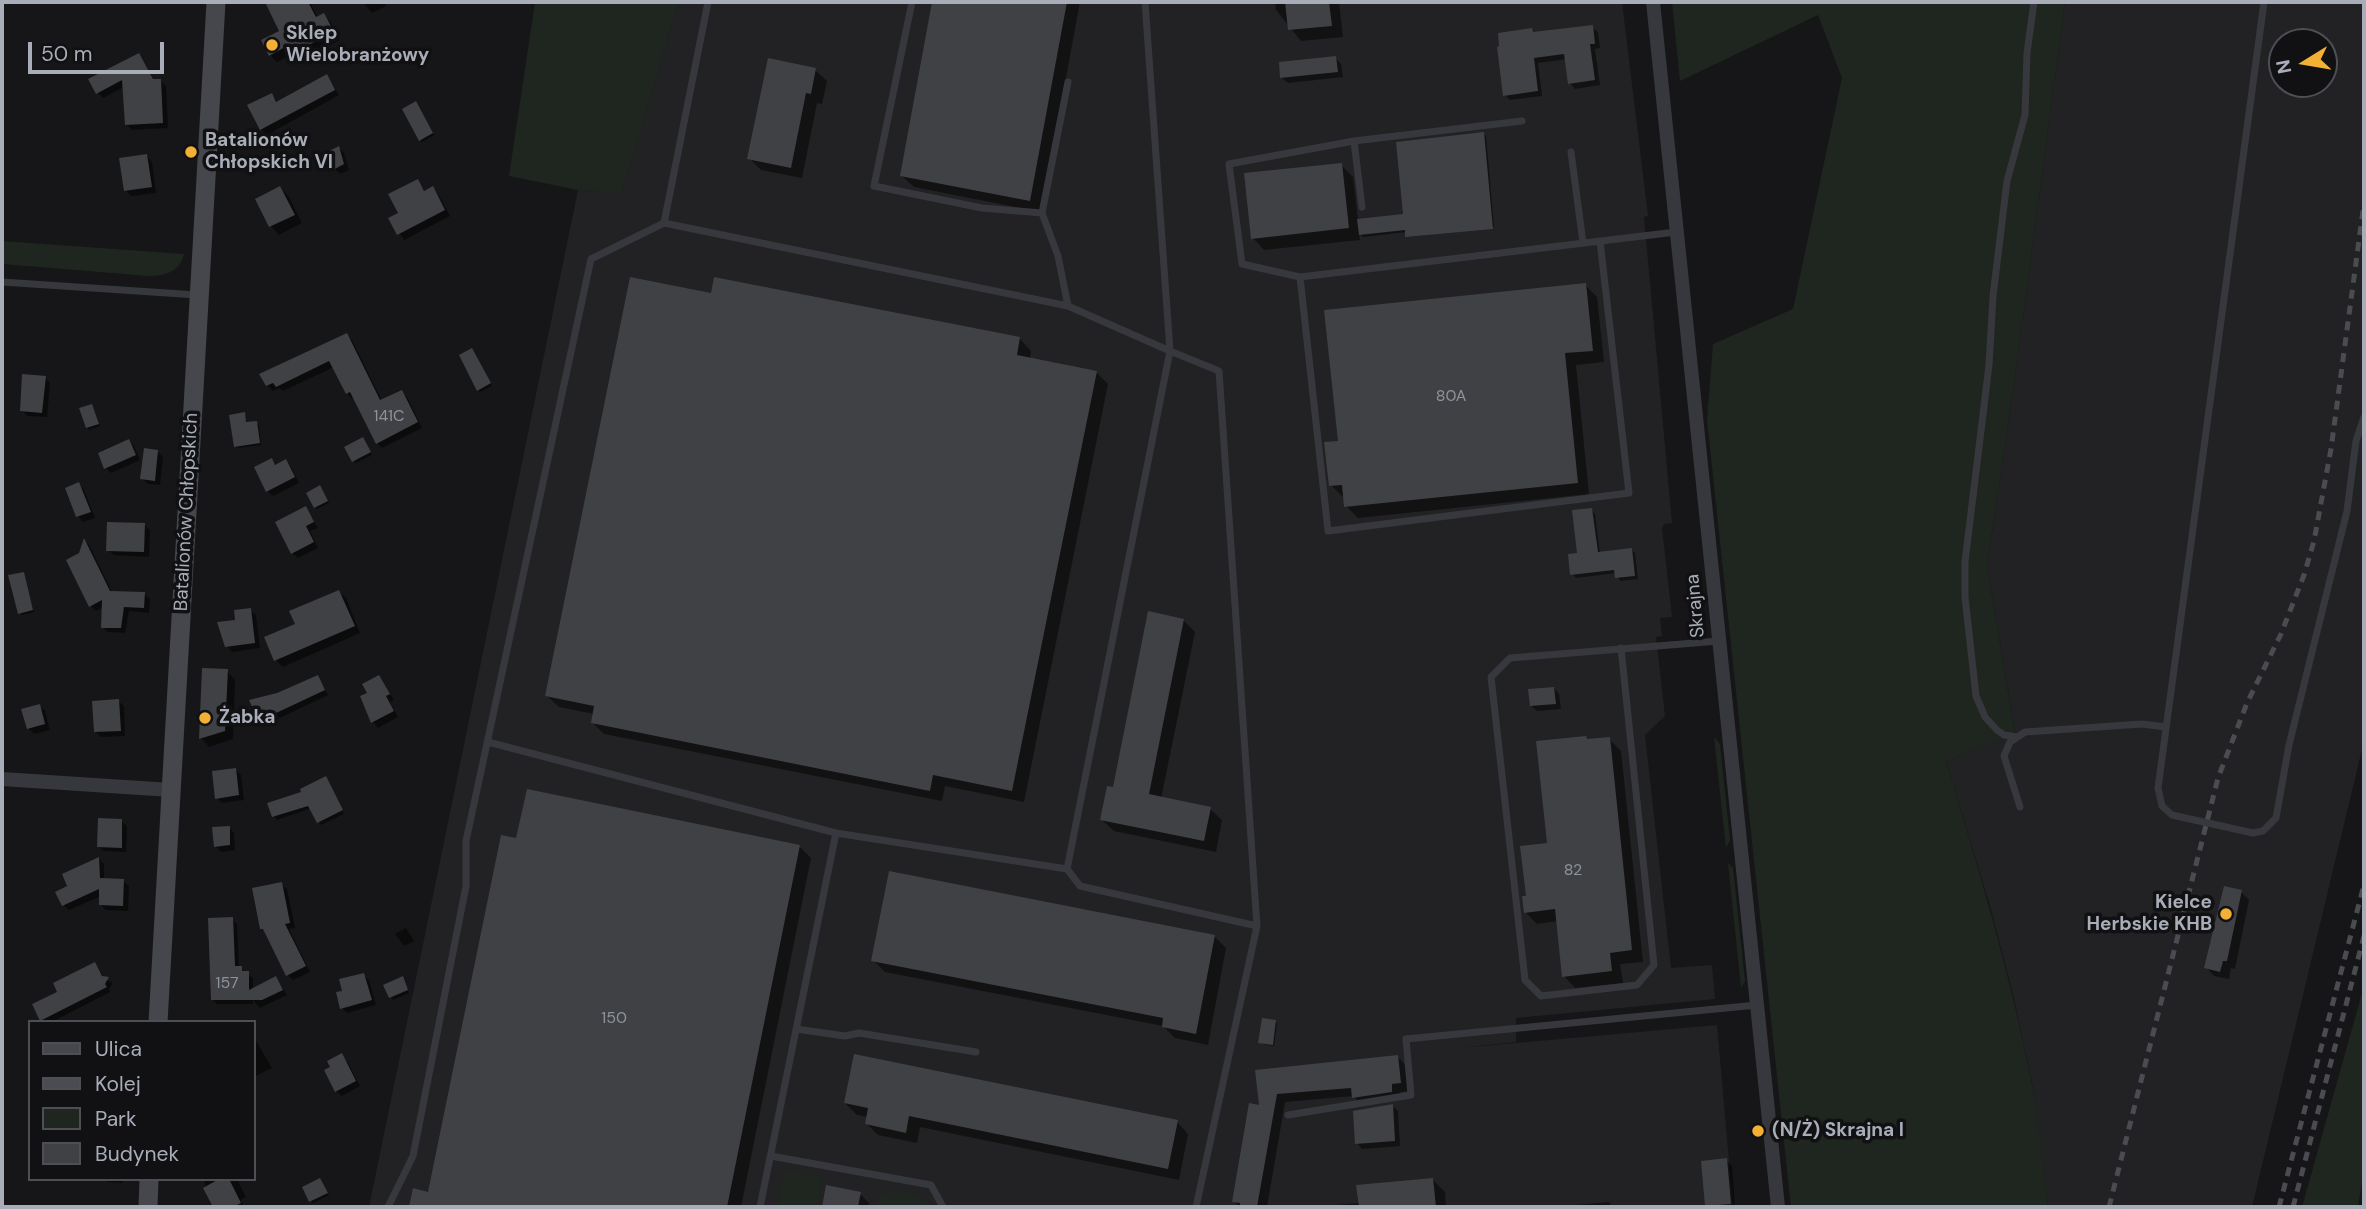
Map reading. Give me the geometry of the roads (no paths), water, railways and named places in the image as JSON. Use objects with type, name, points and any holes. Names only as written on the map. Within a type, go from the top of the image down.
[{"type":"street","name":"Batalionów Chłopskich","points":[[158,1020],[216,2]]},
{"type":"street","name":"Skrajna","points":[[1653,2],[1778,1207]]},
{"type":"street","points":[[2,779],[171,790]]},
{"type":"street","points":[[148,1207],[149,1181]]},
{"type":"lane","points":[[664,223],[708,2]]},
{"type":"lane","points":[[912,2],[874,186],[982,208],[1042,214]]},
{"type":"lane","points":[[1067,869],[1170,351],[1144,2]]},
{"type":"lane","points":[[2017,737],[2004,735],[1997,730],[1985,717],[1976,696],[1965,597],[1965,562],[1989,365],[1993,296],[2007,181],[2025,115],[2027,53],[2034,2]]},
{"type":"lane","points":[[2264,2],[2158,788],[2162,806],[2172,815],[2243,832],[2263,831],[2276,818],[2289,745],[2347,511],[2357,441],[2364,417]]},
{"type":"lane","points":[[1068,82],[1042,214],[1058,256],[1068,306]]},
{"type":"lane","points":[[1522,121],[1354,141],[1229,164],[1242,264],[1300,277],[1676,232]]},
{"type":"lane","points":[[1354,141],[1362,207]]},
{"type":"lane","points":[[1571,152],[1583,243]]},
{"type":"lane","points":[[388,1207],[413,1156],[467,886],[466,841],[592,259],[664,223],[1068,306],[1219,371],[1257,926],[1196,1207]]},
{"type":"lane","points":[[1300,277],[1328,531],[1629,493],[1600,241]]},
{"type":"lane","points":[[2,282],[199,295]]},
{"type":"lane","points":[[1620,648],[1654,965],[1637,985],[1541,996],[1525,980],[1491,677],[1510,658],[1620,648],[1719,641]]},
{"type":"lane","points":[[2020,807],[2004,755],[2010,742],[2025,732],[2142,724],[2165,727]]},
{"type":"lane","points":[[488,742],[836,833],[1067,869],[1080,886],[1257,926]]},
{"type":"lane","points":[[760,1207],[836,833]]},
{"type":"lane","points":[[1288,1115],[1411,1095],[1406,1039],[1757,1005]]},
{"type":"lane","points":[[796,1030],[845,1036],[859,1033],[976,1052]]},
{"type":"lane","points":[[771,1156],[931,1185],[943,1207]]},
{"type":"railway","points":[[2109,1207],[2218,778],[2247,703],[2281,634],[2314,541],[2331,449],[2364,203]]},
{"type":"railway","points":[[2279,1207],[2364,885]]},
{"type":"railway","points":[[2293,1207],[2364,936]]},
{"type":"place","name":"Sklep Wielobranżowy","points":[[272,45]]},
{"type":"place","name":"Batalionów Chłopskich VI","points":[[191,152]]},
{"type":"place","name":"Żabka","points":[[205,718]]},
{"type":"place","name":"Kielce Herbskie KHB","points":[[2226,914]]},
{"type":"place","name":"(N/Ż) Skrajna I","points":[[1758,1131]]}]
